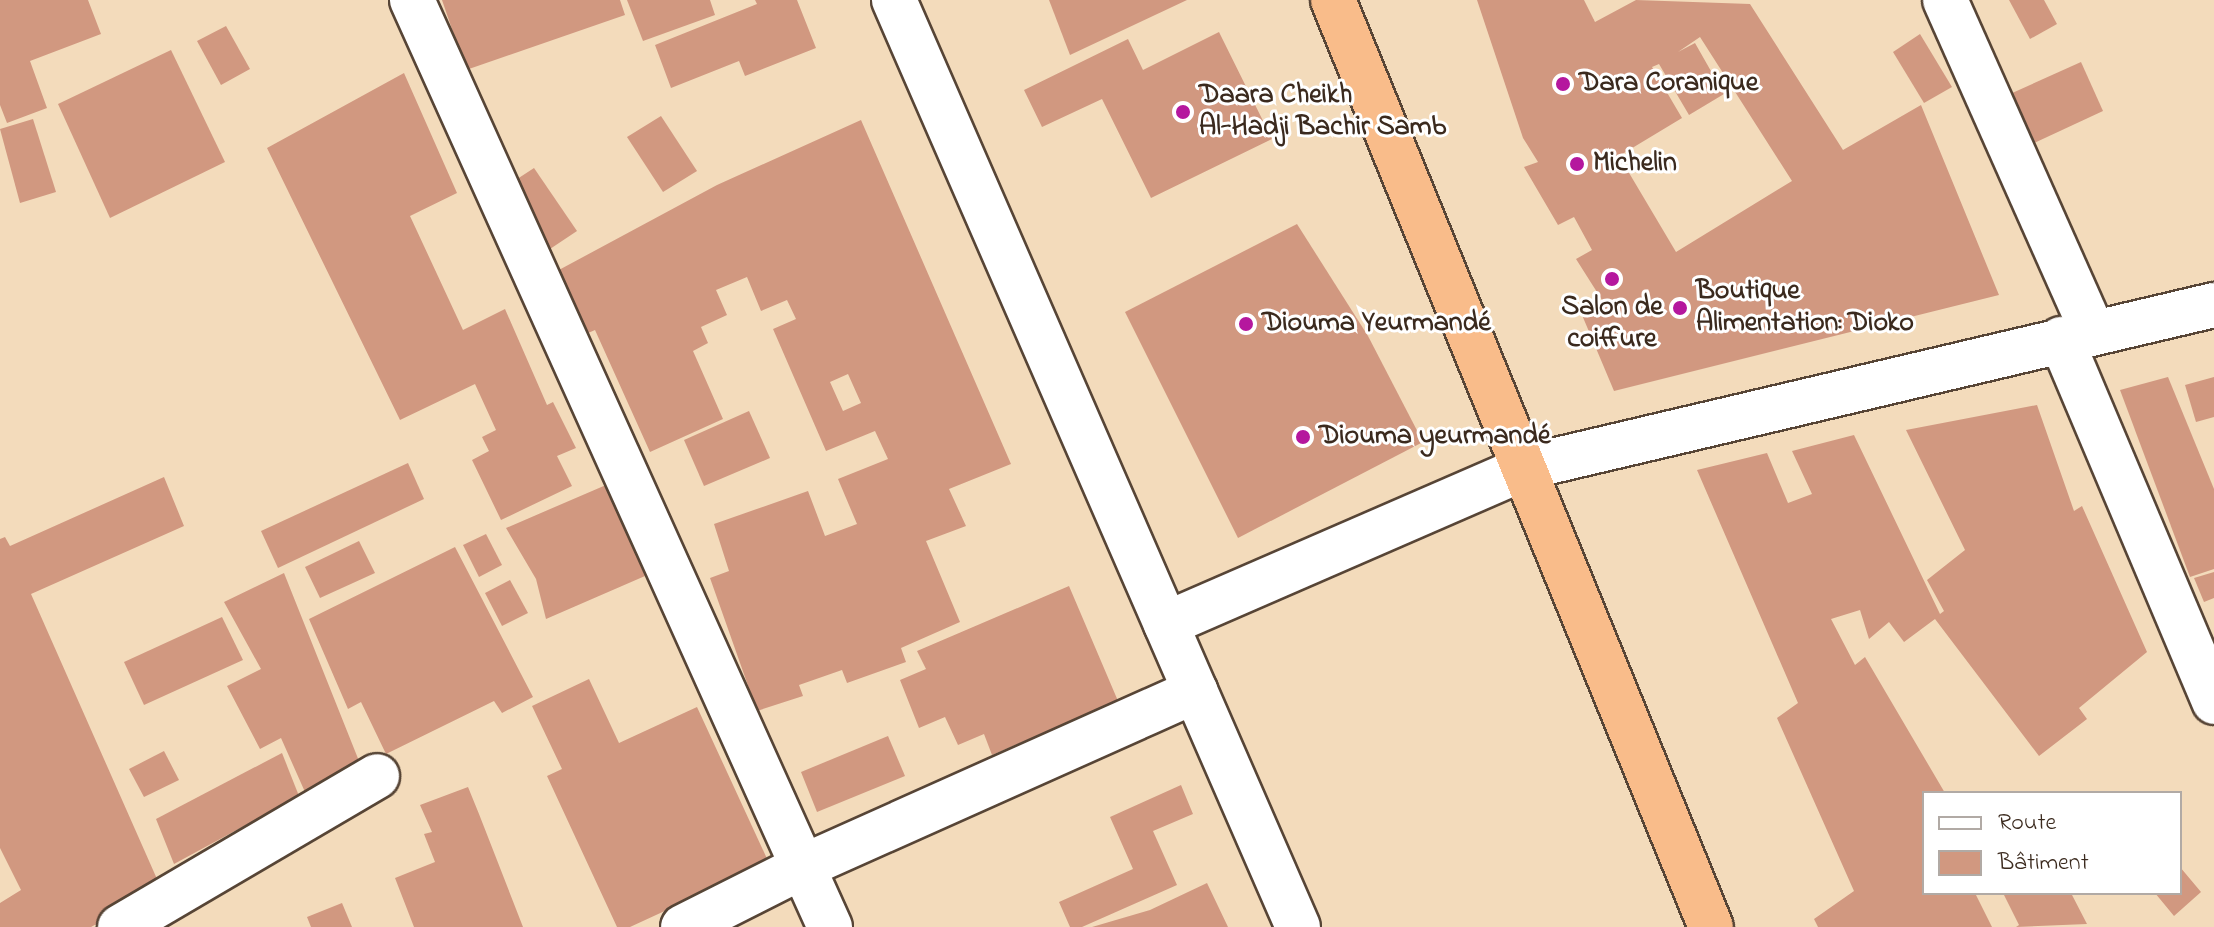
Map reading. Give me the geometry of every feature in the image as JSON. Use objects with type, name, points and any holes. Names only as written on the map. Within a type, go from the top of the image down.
[{"type":"highway","points":[[1333,0],[1527,467],[1711,927]]},
{"type":"street","points":[[412,0],[830,927]]},
{"type":"street","points":[[894,0],[1298,927]]},
{"type":"street","points":[[1945,0],[2077,335],[2214,702]]},
{"type":"street","points":[[1166,624],[1527,467],[2214,305]]},
{"type":"street","points":[[683,927],[802,867],[1195,691]]},
{"type":"street","points":[[120,927],[377,776]]},
{"type":"building","points":[[0,0],[88,0],[101,34],[30,61],[47,108],[7,123],[0,105]]},
{"type":"building","points":[[442,0],[620,0],[625,15],[466,70]]},
{"type":"building","points":[[627,0],[710,0],[715,15],[643,41]]},
{"type":"building","points":[[755,0],[797,0],[816,48],[745,76],[739,61],[671,88],[655,45],[757,4]]},
{"type":"building","points":[[1049,0],[1187,0],[1070,55]]},
{"type":"building","points":[[1477,0],[1584,0],[1595,22],[1636,0],[1750,4],[1843,150],[1921,105],[1999,295],[1614,391],[1582,315],[1602,300],[1576,259],[1592,250],[1574,217],[1558,225],[1524,167],[1538,162],[1523,138]],"holes":[[[1700,37],[1792,181],[1676,252],[1619,156],[1682,118],[1652,67],[1659,64],[1689,115],[1724,94],[1695,43],[1678,52]]]},
{"type":"building","points":[[2009,0],[2044,0],[2057,24],[2030,39]]},
{"type":"building","points":[[226,26],[250,69],[221,85],[197,41]]},
{"type":"building","name":"Daara Cheikh Al-Hadji Bachir Samb","points":[[1219,32],[1272,139],[1151,198],[1102,99],[1042,127],[1024,90],[1128,39],[1143,70]]},
{"type":"building","points":[[1920,34],[1952,87],[1924,103],[1893,52]]},
{"type":"building","points":[[171,50],[225,162],[110,218],[58,104]]},
{"type":"building","points":[[2081,62],[2103,111],[2032,144],[2010,94]]},
{"type":"building","points":[[404,73],[457,193],[410,216],[463,330],[505,309],[547,405],[553,402],[576,448],[557,456],[572,486],[501,520],[472,460],[489,451],[482,437],[496,430],[475,384],[400,420],[267,148]]},
{"type":"building","points":[[661,116],[697,171],[663,192],[627,137]]},
{"type":"building","points":[[33,119],[56,192],[20,203],[0,129]]},
{"type":"building","points":[[861,120],[1011,464],[949,489],[966,526],[926,541],[960,622],[901,648],[906,662],[847,683],[842,670],[799,685],[803,696],[757,711],[710,578],[729,571],[714,524],[808,491],[825,536],[857,524],[838,479],[888,459],[875,431],[826,451],[773,329],[796,319],[787,300],[761,311],[747,277],[716,290],[727,315],[701,327],[708,343],[693,351],[723,419],[650,452],[595,330],[579,337],[557,271],[717,185]],"holes":[[[848,374],[861,403],[843,411],[830,382]]]},
{"type":"building","points":[[534,168],[577,231],[544,253],[502,189]]},
{"type":"building","points":[[1297,224],[1368,336],[1423,442],[1238,538],[1125,312]]},
{"type":"building","points":[[2168,377],[2214,489],[2214,569],[2190,577],[2120,390]]},
{"type":"building","points":[[2214,377],[2214,417],[2196,422],[2185,385]]},
{"type":"building","points":[[2037,405],[2074,511],[2082,506],[2147,652],[2079,708],[2087,719],[2039,756],[1935,619],[1904,642],[1889,622],[1869,639],[1860,610],[1831,619],[1855,665],[1865,657],[1944,791],[1922,791],[1922,895],[1976,895],[1992,927],[1818,927],[1814,919],[1854,891],[1777,718],[1798,703],[1697,470],[1767,453],[1788,503],[1812,494],[1792,451],[1854,435],[1940,614],[1944,611],[1927,580],[1965,550],[1906,430]]},
{"type":"building","points":[[749,411],[770,458],[704,486],[684,440]]},
{"type":"building","points":[[408,463],[424,499],[278,568],[261,531]]},
{"type":"building","points":[[164,477],[184,526],[31,594],[161,888],[91,927],[0,927],[0,903],[21,890],[0,848],[0,539],[5,537],[10,546]]},
{"type":"building","points":[[606,485],[645,576],[546,619],[536,579],[506,528]]},
{"type":"building","points":[[486,534],[502,565],[479,577],[463,545]]},
{"type":"building","points":[[359,541],[375,573],[320,598],[305,567]]},
{"type":"building","points":[[455,547],[533,697],[502,713],[494,701],[386,754],[361,702],[348,709],[309,619]]},
{"type":"building","points":[[2214,572],[2214,598],[2204,602],[2194,578]]},
{"type":"building","points":[[284,573],[361,766],[305,792],[281,738],[260,749],[227,686],[261,669],[224,602]]},
{"type":"building","points":[[510,580],[528,613],[502,626],[485,593]]},
{"type":"building","points":[[1069,586],[1118,701],[992,755],[984,734],[958,745],[945,717],[919,728],[900,680],[926,669],[917,651]]},
{"type":"building","points":[[222,617],[243,660],[144,705],[124,662]]},
{"type":"building","points":[[589,679],[619,743],[697,707],[769,863],[630,927],[617,927],[547,776],[562,769],[532,706]]},
{"type":"building","points":[[888,736],[905,776],[817,812],[801,772]]},
{"type":"building","points":[[164,751],[179,780],[144,797],[129,769]]},
{"type":"building","points":[[282,753],[299,796],[174,864],[156,819]]},
{"type":"building","points":[[1181,785],[1193,814],[1153,831],[1177,885],[1082,927],[1070,927],[1059,902],[1133,869],[1110,817]]},
{"type":"building","points":[[468,787],[523,927],[414,927],[395,878],[435,862],[424,834],[432,832],[420,805]]},
{"type":"building","points":[[2182,869],[2201,892],[2174,916],[2157,895],[2182,895]]},
{"type":"building","points":[[1207,883],[1228,927],[1092,927],[1150,910]]},
{"type":"building","points":[[2004,895],[2072,895],[2087,924],[2016,927],[2019,925]]},
{"type":"building","points":[[342,903],[352,927],[311,927],[307,917]]},
{"type":"place","name":"Dara Coranique","points":[[1563,84]]},
{"type":"place","name":"Daara Cheikh Al-Hadji Bachir Samb","points":[[1183,112]]},
{"type":"place","name":"Michelin","points":[[1577,164]]},
{"type":"place","name":"Salon de coiffure","points":[[1612,279]]},
{"type":"place","name":"Boutique Alimentation: Dioko","points":[[1680,308]]},
{"type":"place","name":"Diouma Yeurmandé","points":[[1246,324]]},
{"type":"place","name":"Diouma yeurmandé","points":[[1303,437]]}]
